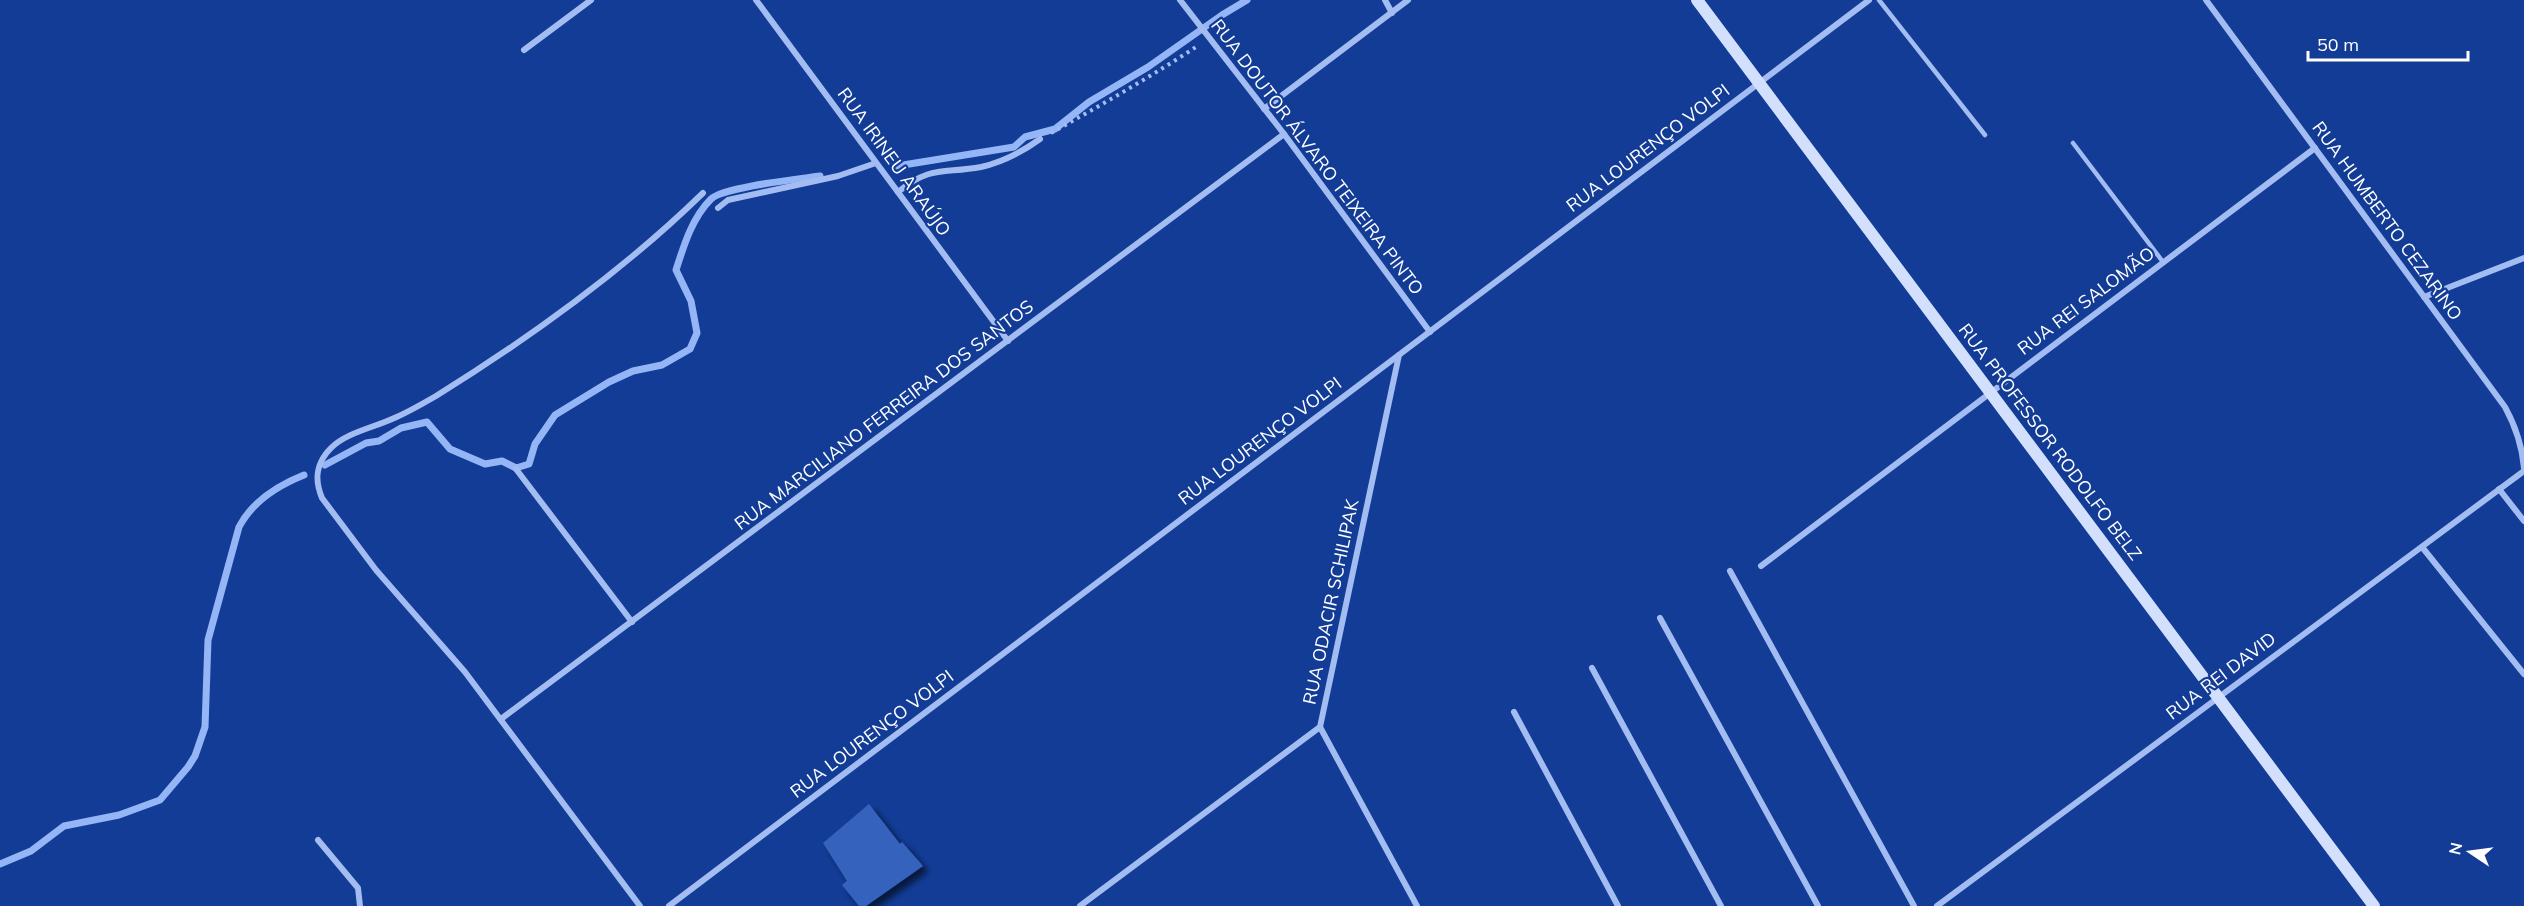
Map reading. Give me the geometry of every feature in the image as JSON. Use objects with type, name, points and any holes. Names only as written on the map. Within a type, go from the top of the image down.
[{"type":"street","points":[[524,50],[591,0]]},
{"type":"street","name":"RUA IRINEU ARAÚJO","points":[[756,0],[1008,341]]},
{"type":"street","name":"RUA DOUTOR ÁLVARO TEIXEIRA PINTO","points":[[1180,0],[1284,134],[1430,332]]},
{"type":"street","points":[[1385,0],[1392,13]]},
{"type":"street","points":[[1264,108],[1408,0]]},
{"type":"street","name":"RUA PROFESSOR RODOLFO BELZ","points":[[1697,0],[2374,906]]},
{"type":"street","name":"RUA LOURENÇO VOLPI","points":[[669,906],[1869,0]]},
{"type":"street","name":"RUA HUMBERTO CEZARINO","points":[[2206,0],[2505,407],[2515,425],[2522,447],[2524,470]]},
{"type":"street","name":"RUA MARCILIANO FERREIRA DOS SANTOS","points":[[501,719],[1284,134]]},
{"type":"street","points":[[898,192],[924,174],[982,166],[1019,153],[1040,139]]},
{"type":"street","name":"RUA REI SALOMÃO","points":[[1761,566],[2315,148]]},
{"type":"street","points":[[718,208],[728,200],[838,176],[876,163]]},
{"type":"street","points":[[640,906],[449,651],[376,570],[322,498],[317,484],[318,470],[323,458],[342,439],[393,419],[435,396],[582,296],[664,230],[703,193]]},
{"type":"street","points":[[2424,297],[2524,258]]},
{"type":"street","name":"RUA ODACIR SCHILIPAK","points":[[1399,355],[1320,727],[1417,906]]},
{"type":"street","points":[[516,469],[632,622]]},
{"type":"street","name":"RUA REI DAVID","points":[[1936,906],[2524,470]]},
{"type":"street","points":[[2499,489],[2524,521]]},
{"type":"street","points":[[2422,547],[2524,674]]},
{"type":"street","points":[[1730,571],[1914,906]]},
{"type":"street","points":[[1660,618],[1818,906]]},
{"type":"street","points":[[1592,668],[1720,906]]},
{"type":"street","points":[[1514,712],[1618,906]]},
{"type":"street","points":[[1080,906],[1320,727]]},
{"type":"street","points":[[318,840],[358,888],[360,906]]},
{"type":"lane","points":[[1879,0],[1985,135]]},
{"type":"lane","points":[[2073,143],[2163,262]]},
{"type":"path","points":[[1040,139],[1161,70],[1209,38]]},
{"type":"building","points":[[869,804],[900,844],[902,842],[923,866],[866,906],[859,906],[842,885],[847,881],[823,843]]},
{"type":"waterway","points":[[897,166],[1014,147],[1025,137],[1055,129],[1089,102],[1148,67],[1247,0]]},
{"type":"waterway","points":[[325,465],[366,443],[379,441],[401,428],[427,422],[450,449],[485,464],[502,461],[516,468],[529,464],[535,444],[555,415],[609,382],[633,371],[662,365],[690,349],[697,333],[691,301],[676,270],[694,223],[711,199],[745,187],[820,176]]},
{"type":"waterway","points":[[0,864],[31,851],[64,826],[119,815],[160,800],[188,767],[195,756],[205,727],[208,640],[239,527],[251,510],[267,495],[304,475]]}]
